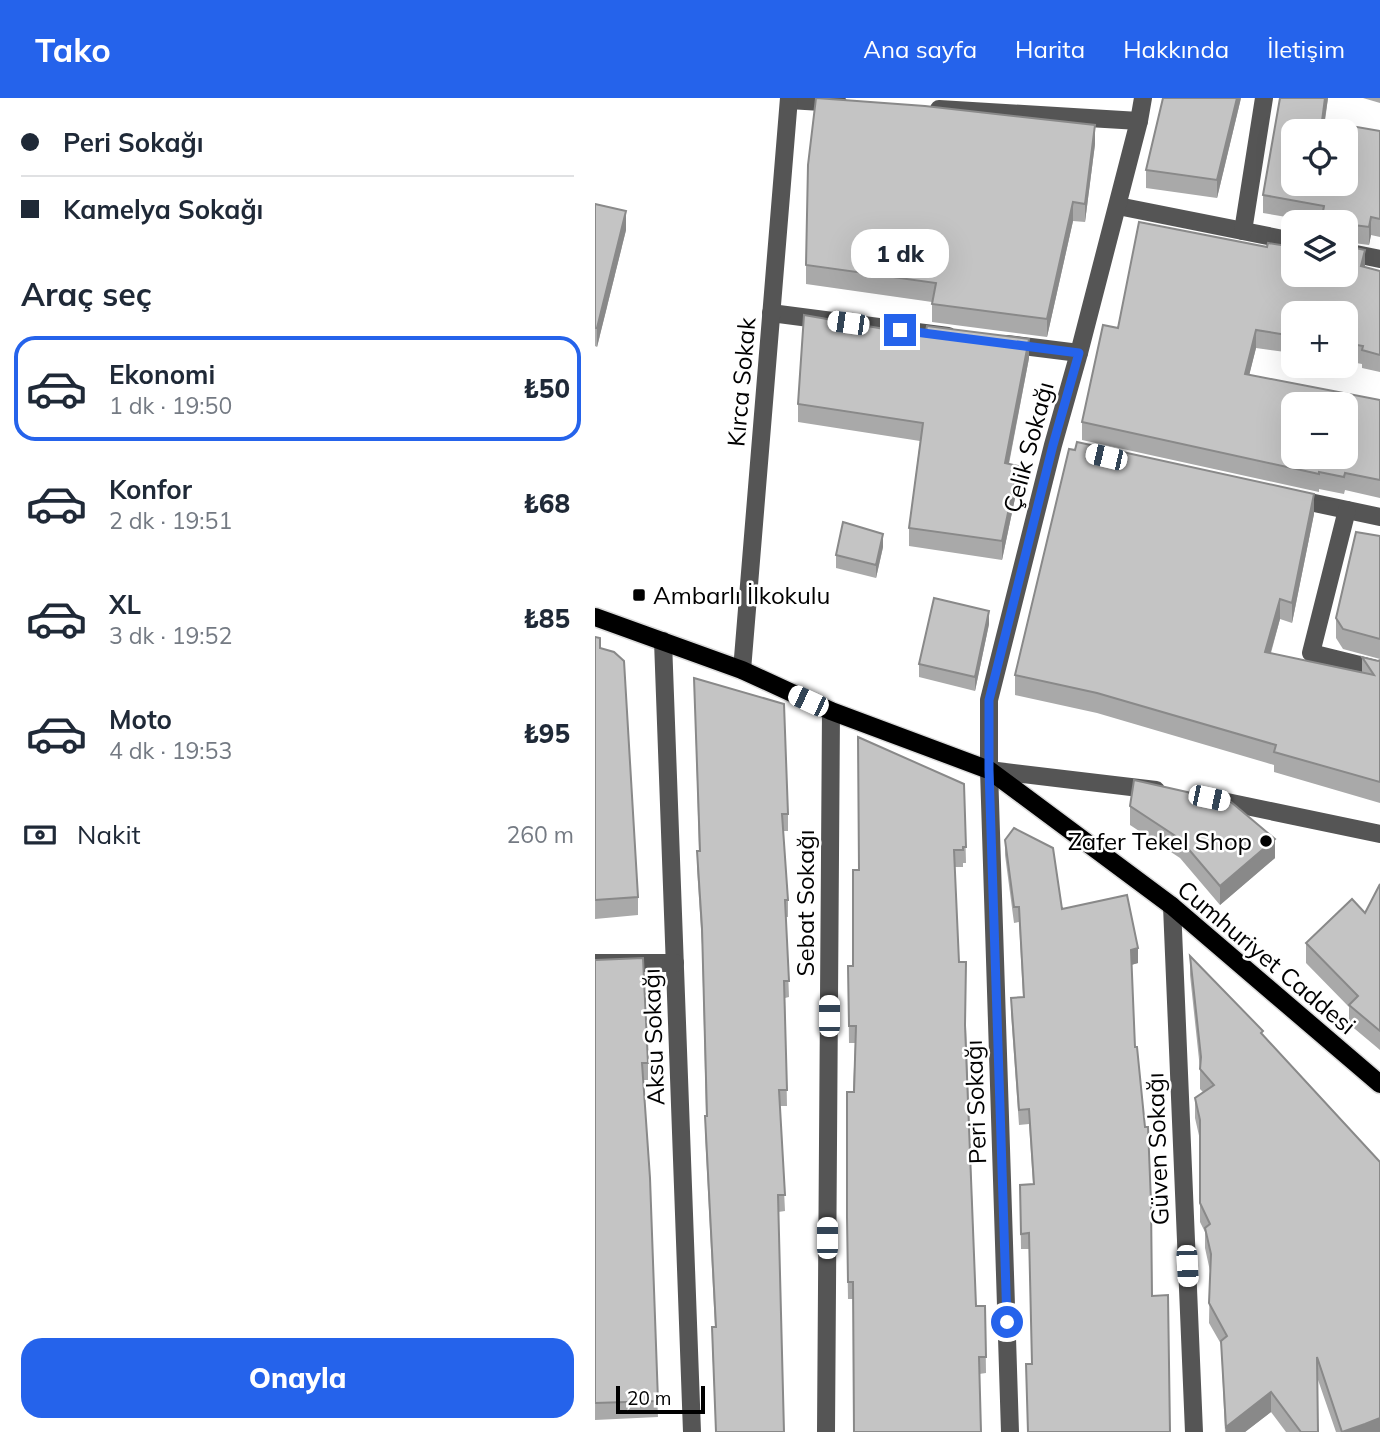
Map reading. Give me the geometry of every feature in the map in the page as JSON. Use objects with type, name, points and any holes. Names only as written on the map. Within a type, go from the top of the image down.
[{"type":"main road","name":"Cumhuriyet Caddesi","points":[[595,617],[742,670],[831,711],[989,770],[1172,906],[1380,1084]]},
{"type":"street","name":"Çelik Sokağı","points":[[989,770],[989,700],[1059,447],[1079,353],[1143,98]]},
{"type":"street","points":[[1243,231],[1264,98]]},
{"type":"street","points":[[789,99],[857,104]]},
{"type":"street","name":"Kırca Sokak","points":[[742,670],[789,99]]},
{"type":"street","points":[[924,108],[1139,121]]},
{"type":"street","points":[[1118,206],[1281,239]]},
{"type":"street","points":[[1358,254],[1380,259]]},
{"type":"street","points":[[771,313],[959,337]]},
{"type":"street","points":[[986,341],[1079,353]]},
{"type":"street","points":[[1280,495],[1380,517]]},
{"type":"street","points":[[1347,510],[1311,653],[1380,670]]},
{"type":"street","name":"Aksu Sokağı","points":[[663,641],[692,1432]]},
{"type":"street","name":"Sebat Sokağı","points":[[826,1432],[831,711]]},
{"type":"street","points":[[989,770],[1179,792],[1380,834]]},
{"type":"street","name":"Peri Sokağı","points":[[989,770],[1010,1432]]},
{"type":"street","name":"Güven Sokağı","points":[[1172,906],[1193,1432]]},
{"type":"street","points":[[595,963],[675,963]]},
{"type":"building","points":[[816,98],[925,106],[1095,125],[1085,204],[1073,202],[1047,319],[932,304],[936,283],[806,265],[808,165]]},
{"type":"building","points":[[1163,98],[1237,98],[1217,180],[1146,170]]},
{"type":"building","points":[[1280,98],[1325,98],[1322,119],[1281,119],[1281,196],[1358,196],[1358,127],[1380,131],[1380,219],[1371,217],[1369,227],[1358,226],[1358,210],[1323,210],[1324,206],[1263,195]]},
{"type":"building","points":[[595,204],[626,211],[597,328],[595,328]]},
{"type":"building","points":[[1139,222],[1267,247],[1268,243],[1281,245],[1281,287],[1358,287],[1358,249],[1365,250],[1361,266],[1380,271],[1380,355],[1362,350],[1363,346],[1358,345],[1358,301],[1281,301],[1281,334],[1256,330],[1245,374],[1338,392],[1281,392],[1281,466],[1082,422],[1103,325],[1118,328]]},
{"type":"building","points":[[804,315],[925,336],[927,326],[1029,339],[1005,463],[1018,466],[1002,541],[909,528],[923,423],[798,404]]},
{"type":"building","points":[[1358,396],[1380,400],[1380,480],[1345,473],[1344,477],[1296,469],[1358,469]]},
{"type":"building","points":[[1077,442],[1314,494],[1292,603],[1280,599],[1265,652],[1374,675],[1362,657],[1380,660],[1380,782],[1274,752],[1276,745],[1097,693],[1015,675],[1069,449],[1075,450]]},
{"type":"building","points":[[843,522],[883,534],[876,565],[836,555]]},
{"type":"building","points":[[1356,532],[1380,536],[1380,639],[1343,629],[1336,618]]},
{"type":"building","points":[[934,598],[989,611],[975,677],[919,664]]},
{"type":"building","points":[[595,637],[600,638],[600,648],[614,652],[624,661],[638,897],[595,900]]},
{"type":"building","points":[[694,678],[784,704],[788,814],[782,814],[788,900],[785,900],[789,981],[784,981],[787,1090],[779,1090],[785,1195],[778,1195],[784,1432],[716,1432],[712,1327],[716,1327],[705,1116]]},
{"type":"building","points":[[858,737],[964,784],[966,847],[963,847],[963,850],[954,850],[959,962],[966,962],[965,1025],[976,1306],[985,1306],[986,1357],[979,1357],[981,1432],[854,1432],[853,1282],[848,1282],[847,1092],[854,1092],[856,1026],[849,1026],[848,966],[853,966],[853,870],[859,870]]},
{"type":"building","points":[[1134,780],[1231,802],[1275,839],[1220,886],[1180,839],[1130,806]]},
{"type":"building","points":[[1014,828],[1053,848],[1062,909],[1127,895],[1138,948],[1131,950],[1135,1047],[1145,1127],[1148,1127],[1152,1296],[1168,1295],[1170,1432],[1028,1432],[1026,1364],[1032,1364],[1029,1233],[1021,1234],[1020,1185],[1034,1184],[1029,1109],[1019,1110],[1011,998],[1024,997],[1019,907],[1014,907],[1005,840]]},
{"type":"building","points":[[1380,884],[1380,1031],[1349,1005],[1358,996],[1306,943],[1352,899],[1365,913]]},
{"type":"building","points":[[1190,956],[1263,1031],[1261,1033],[1380,1162],[1380,1418],[1342,1432],[1317,1357],[1318,1432],[1301,1432],[1271,1392],[1226,1427],[1221,1341],[1227,1336],[1209,1303],[1211,1254],[1205,1228],[1210,1224],[1200,1203],[1200,1120],[1195,1098],[1214,1085],[1200,1069]]},
{"type":"building","points":[[643,958],[648,1063],[642,1063],[650,1178],[658,1401],[595,1403],[595,960]]},
{"type":"place","name":"Ambarlı İlkokulu","points":[[639,595]]},
{"type":"place","name":"Zafer Tekel Shop","points":[[1266,841]]},
{"type":"route","points":[[900,330],[1079,353],[989,700],[1007,1322]]}]
